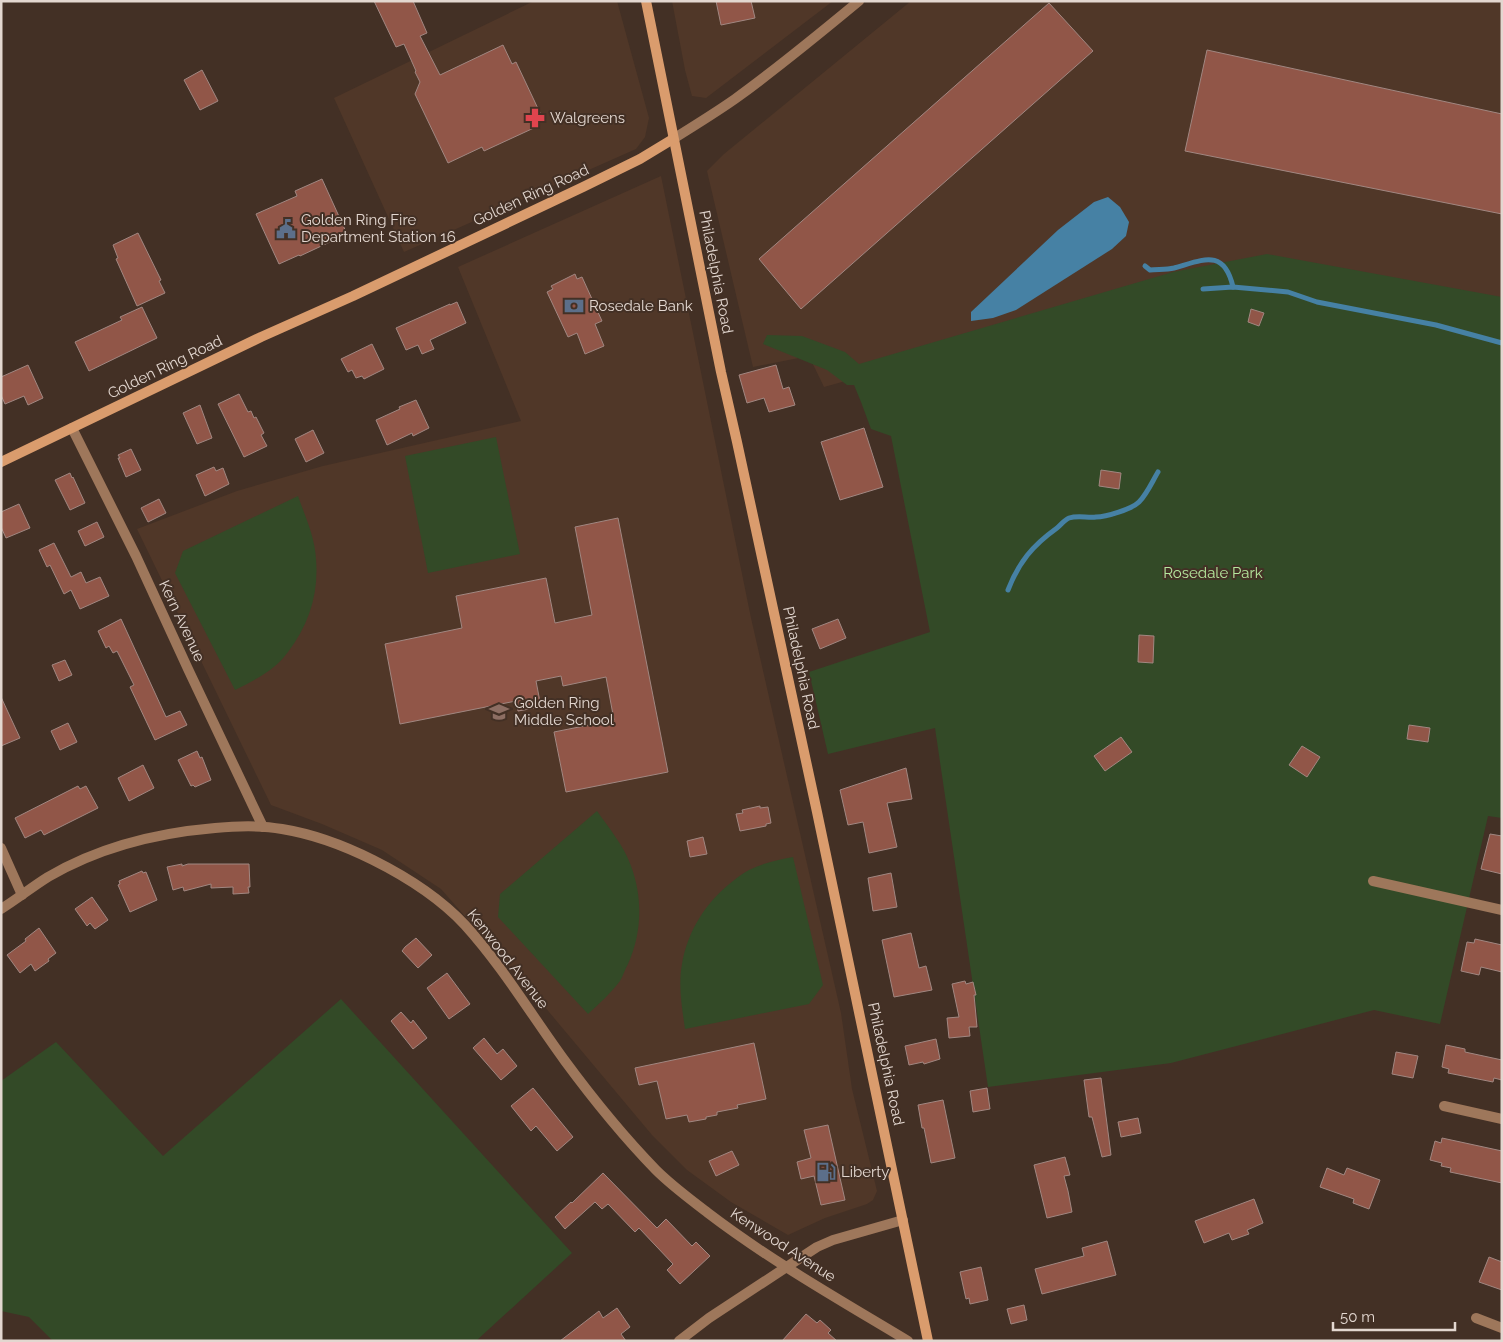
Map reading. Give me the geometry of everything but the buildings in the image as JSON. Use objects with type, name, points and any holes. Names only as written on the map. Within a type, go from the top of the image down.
[{"type":"main road","name":"Philadelphia Road","points":[[646,1],[720,372],[737,442],[817,812],[928,1341]]},
{"type":"main road","name":"Golden Ring Road","points":[[1,462],[261,337],[353,296],[583,187],[640,159],[673,139]]},
{"type":"street","name":"Golden Ring Road","points":[[673,139],[767,76],[859,1]]},
{"type":"street","name":"Kern Avenue","points":[[72,428],[136,556],[264,827]]},
{"type":"street","name":"Kenwood Avenue","points":[[1,909],[48,877],[72,865],[116,847],[159,835],[225,827],[264,827],[285,829],[314,837],[360,854],[424,889],[465,925],[503,973],[576,1076],[626,1138],[677,1190],[787,1268],[908,1341]]},
{"type":"street","points":[[1,848],[22,895]]},
{"type":"street","points":[[1373,881],[1502,910]]},
{"type":"street","points":[[1444,1106],[1502,1119]]},
{"type":"street","points":[[680,1341],[710,1318],[817,1247],[833,1240],[903,1220]]},
{"type":"street","points":[[1476,1318],[1502,1328]]},
{"type":"shaded area","points":[[534,1],[617,1],[649,118],[645,137],[636,149],[404,252],[334,98]]},
{"type":"shaded area","points":[[672,1],[833,1],[706,98],[692,96]]},
{"type":"shaded area","points":[[911,1],[1502,1],[1502,305],[878,372],[824,387],[809,356],[753,367],[707,171],[724,154]]},
{"type":"shaded area","name":"Golden Ring Middle School","points":[[661,176],[751,618],[841,1013],[852,1089],[877,1191],[873,1200],[867,1204],[825,1218],[788,1235],[731,1202],[687,1170],[652,1135],[544,1006],[441,889],[382,850],[322,824],[271,805],[137,529],[237,491],[323,466],[521,421],[458,267]]},
{"type":"green space","name":"Rosedale Park","points":[[1267,254],[1502,297],[1502,818],[1488,816],[1440,1024],[1374,1010],[1171,1063],[988,1087],[935,728],[828,754],[809,672],[930,632],[891,436],[871,429],[854,385],[847,385],[827,370],[763,344],[767,335],[802,336],[845,352],[859,364],[1173,272]]},
{"type":"green space","points":[[496,437],[520,554],[428,573],[405,456]]},
{"type":"green space","points":[[298,496],[315,551],[317,572],[311,608],[302,631],[280,661],[261,676],[235,690],[175,573],[183,551]]},
{"type":"green space","points":[[597,811],[616,837],[628,859],[638,890],[639,915],[633,952],[621,979],[608,995],[588,1014],[498,917],[500,894]]},
{"type":"green space","points":[[793,857],[823,985],[809,1004],[685,1029],[680,980],[682,964],[689,940],[700,918],[714,898],[743,874],[765,864]]},
{"type":"green space","points":[[341,999],[572,1253],[476,1341],[53,1341],[29,1317],[1,1311],[1,1081],[56,1042],[163,1156]]},
{"type":"water","points":[[1108,197],[1120,207],[1129,222],[1126,236],[1112,249],[1016,310],[993,318],[971,321],[971,312],[1058,230],[1094,202]]},
{"type":"waterway","points":[[1145,266],[1150,270],[1168,269],[1203,260],[1211,260],[1224,266],[1233,287]]},
{"type":"waterway","points":[[1203,289],[1233,287],[1288,292],[1317,302],[1436,325],[1502,343]]},
{"type":"waterway","points":[[1008,590],[1027,555],[1040,541],[1066,520],[1076,517],[1106,516],[1136,505],[1147,492],[1158,472]]},
{"type":"place","name":"Walgreens","points":[[535,118]]},
{"type":"place","name":"Golden Ring Fire Department Station 16","points":[[286,229]]},
{"type":"place","name":"Rosedale Bank","points":[[574,306]]},
{"type":"place","name":"Golden Ring Middle School","points":[[499,712]]},
{"type":"place","name":"Liberty","points":[[826,1172]]}]
